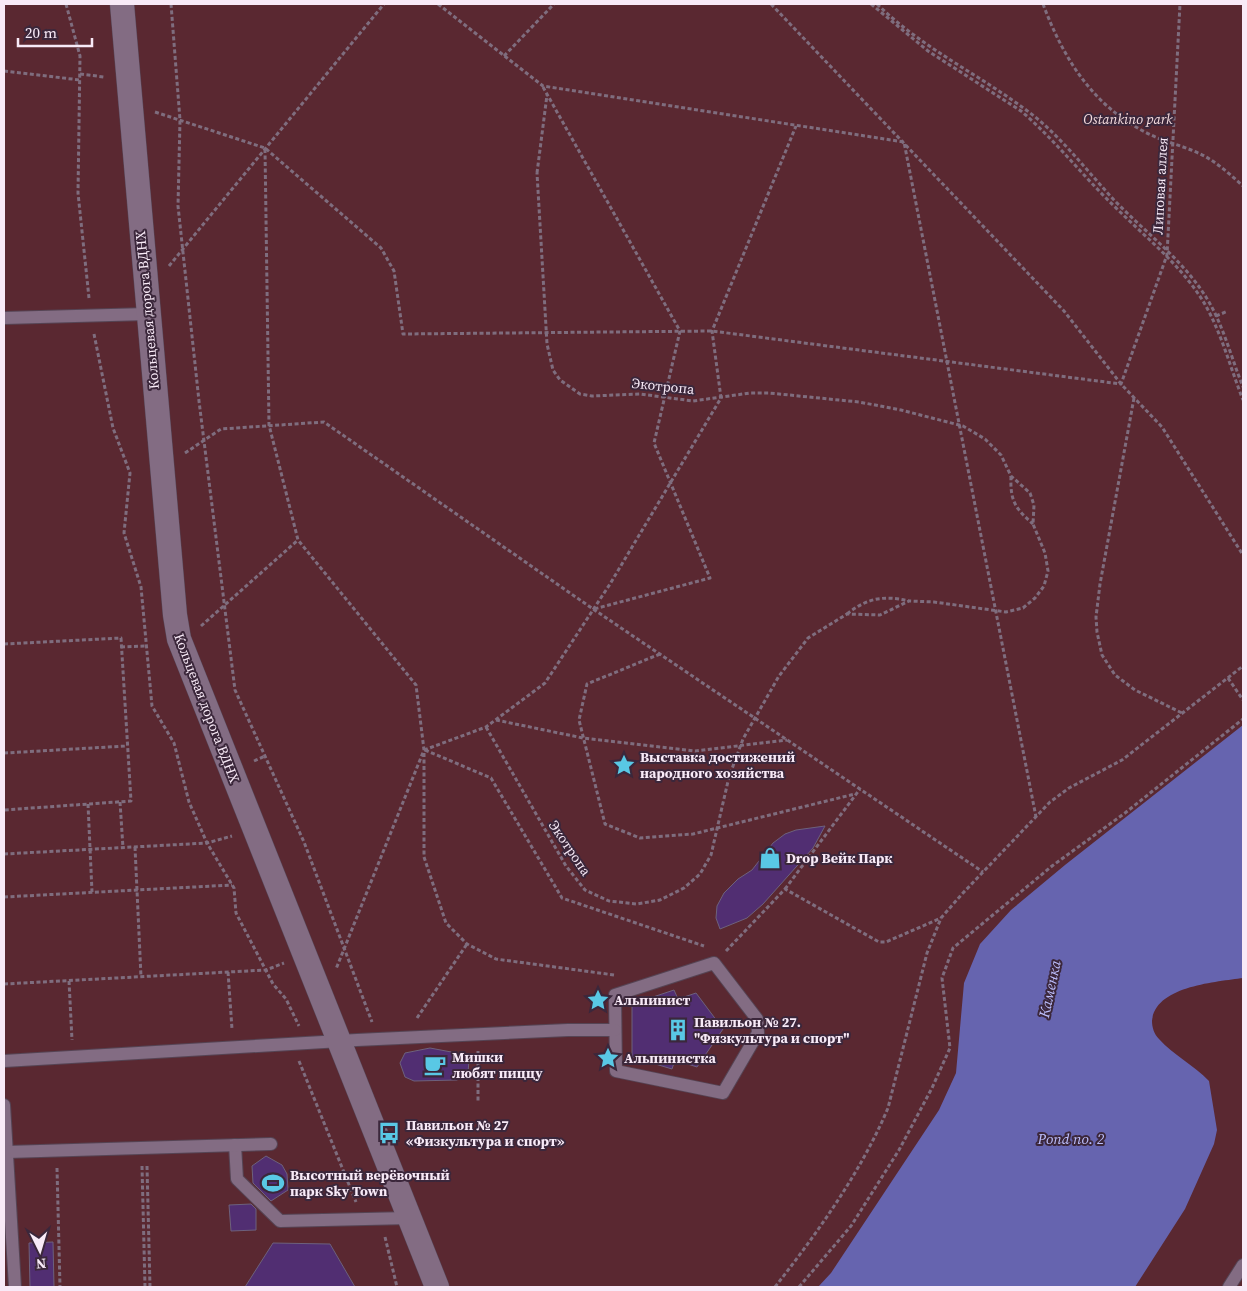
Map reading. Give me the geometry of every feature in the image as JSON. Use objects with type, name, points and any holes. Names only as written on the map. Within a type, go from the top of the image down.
[{"type":"street","name":"Кольцевая дорога ВДНХ","points":[[122,4],[147,314],[179,639],[437,1287]]},
{"type":"lane","points":[[4,318],[147,314]]},
{"type":"lane","points":[[714,964],[757,1019],[758,1033],[723,1093],[616,1071],[615,1030],[616,995],[714,964]]},
{"type":"lane","points":[[4,1061],[339,1041],[615,1030]]},
{"type":"lane","points":[[4,1105],[11,1279]]},
{"type":"lane","points":[[7,1152],[271,1144]]},
{"type":"lane","points":[[235,1145],[237,1179],[280,1220],[409,1218]]},
{"type":"lane","points":[[1229,1287],[1243,1265]]},
{"type":"path","points":[[66,4],[80,56],[78,192],[91,316],[113,428],[130,472],[124,533],[142,587],[152,706],[174,743],[189,802],[207,843],[232,885],[236,913],[273,984],[286,999],[301,1030],[297,1044],[362,1219]]},
{"type":"path","points":[[171,4],[180,120],[178,206],[204,440],[235,690],[304,842],[377,1040]]},
{"type":"path","points":[[163,273],[384,4]]},
{"type":"path","points":[[438,4],[543,86],[680,332],[654,443],[710,578],[593,609]]},
{"type":"path","points":[[504,56],[554,4]]},
{"type":"path","points":[[770,4],[1064,311],[1122,384],[1162,427],[1243,555]]},
{"type":"path","points":[[871,4],[928,51],[1021,111],[1059,146],[1113,205],[1167,255],[1186,276],[1212,318],[1243,400]]},
{"type":"path","points":[[877,4],[931,48],[1000,92],[1036,118],[1116,202],[1168,249],[1189,273],[1216,316],[1243,388]]},
{"type":"path","points":[[883,4],[884,10]]},
{"type":"path","points":[[1043,4],[1060,45],[1074,70],[1091,90],[1126,120],[1150,135],[1210,159],[1243,186]]},
{"type":"path","name":"Липовая аллея","points":[[1122,384],[1168,249],[1180,4]]},
{"type":"path","points":[[4,71],[80,80]]},
{"type":"path","points":[[80,74],[111,78]]},
{"type":"path","points":[[543,86],[904,142]]},
{"type":"path","name":"Экотропа","points":[[486,727],[557,851],[585,890],[609,902],[637,904],[660,900],[684,888],[700,874],[711,855],[729,777],[743,739],[779,676],[808,638],[860,604],[876,598],[893,597],[909,601],[934,602],[1006,612],[1023,608],[1035,598],[1044,586],[1048,571],[1034,524],[1034,505],[1030,493],[1011,476],[1001,455],[978,435],[963,426],[901,410],[859,402],[769,393],[750,392],[693,401],[640,394],[592,396],[580,394],[568,388],[553,370],[548,351],[537,173],[548,94]]},
{"type":"path","points":[[150,110],[265,148],[381,248],[394,271],[403,334],[712,331],[1122,384]]},
{"type":"path","points":[[333,978],[424,750],[486,727],[545,683],[593,609],[721,398],[712,331],[796,126]]},
{"type":"path","points":[[904,142],[1036,817]]},
{"type":"path","points":[[265,148],[269,425],[298,540],[416,685],[424,750],[424,857],[446,923],[467,944],[496,959],[615,975],[616,995]]},
{"type":"path","points":[[1216,316],[1228,311]]},
{"type":"path","points":[[1134,397],[1100,584],[1096,617],[1097,632],[1102,655],[1115,675],[1136,690],[1182,713]]},
{"type":"path","points":[[179,457],[221,428],[324,422],[593,609],[983,872]]},
{"type":"path","name":"Экотропа","points":[[1011,476],[1012,500],[1020,512],[1034,524]]},
{"type":"path","points":[[194,632],[298,540]]},
{"type":"path","name":"Экотропа","points":[[847,614],[880,614],[909,601]]},
{"type":"path","points":[[4,644],[121,638],[131,801],[4,810]]},
{"type":"path","points":[[121,647],[146,646]]},
{"type":"path","points":[[660,654],[587,684],[579,720],[605,824],[640,838],[693,834],[854,794]]},
{"type":"path","points":[[775,1287],[830,1211],[878,1131],[888,1108],[927,953],[941,918],[1050,802],[1069,788],[1122,760],[1243,666]]},
{"type":"path","points":[[1228,678],[1243,700]]},
{"type":"path","points":[[495,720],[583,738],[696,751],[787,740]]},
{"type":"path","points":[[799,1287],[851,1226],[899,1150],[932,1088],[950,1048],[942,978],[953,948],[1052,866],[1125,813],[1243,720]]},
{"type":"path","points":[[4,753],[127,746]]},
{"type":"path","points":[[424,750],[491,778],[562,898],[706,947]]},
{"type":"path","points":[[724,953],[784,889],[854,794],[860,789]]},
{"type":"path","points":[[120,802],[123,848]]},
{"type":"path","points":[[88,804],[92,892]]},
{"type":"path","points":[[4,854],[207,843],[239,833]]},
{"type":"path","points":[[135,847],[141,977]]},
{"type":"path","points":[[4,897],[232,885]]},
{"type":"path","points":[[784,889],[880,942],[941,918]]},
{"type":"path","points":[[404,1038],[467,944]]},
{"type":"path","points":[[4,984],[266,970],[290,960]]},
{"type":"path","points":[[228,972],[232,1047]]},
{"type":"path","points":[[69,981],[72,1057]]},
{"type":"path","points":[[477,1035],[478,1101]]},
{"type":"path","points":[[144,1148],[145,1287]]},
{"type":"path","points":[[144,1148],[150,1287]]},
{"type":"path","points":[[54,1284],[60,1286],[56,1150]]},
{"type":"path","points":[[380,1218],[397,1287]]},
{"type":"path","points":[[53,1248],[59,1248]]},
{"type":"path","points":[[53,1257],[59,1257]]},
{"type":"path","points":[[54,1266],[60,1266]]},
{"type":"path","points":[[54,1275],[60,1275]]},
{"type":"green space","name":"Выставка достижений народного хозяйства","points":[[4,4],[1243,4],[1243,1287],[4,1287]]},
{"type":"water","name":"Pond no. 2","points":[[1243,725],[1243,978],[1203,984],[1175,993],[1164,1000],[1156,1009],[1152,1021],[1152,1026],[1159,1039],[1209,1081],[1217,1130],[1214,1144],[1185,1209],[1135,1287],[818,1287],[831,1273],[939,1110],[956,1073],[964,983],[980,944],[1011,910],[1065,865]]},
{"type":"building","points":[[825,826],[813,848],[763,904],[747,918],[720,929],[716,918],[717,906],[724,893],[738,879],[752,870],[773,843],[785,834],[796,830]]},
{"type":"building","name":"Павильон № 27. \"Физкультура и спорт\"","points":[[674,990],[678,999],[696,993],[723,1029],[697,1067],[675,1060],[672,1069],[632,1057],[632,1004]]},
{"type":"building","name":"Мишки любят пиццу","points":[[430,1048],[462,1054],[469,1060],[468,1073],[457,1080],[414,1081],[405,1077],[400,1063],[405,1053]]},
{"type":"building","points":[[266,1156],[282,1165],[287,1174],[288,1190],[271,1201],[253,1183],[252,1166]]},
{"type":"building","points":[[251,1204],[256,1209],[256,1230],[231,1231],[229,1205]]},
{"type":"building","points":[[53,1242],[54,1287],[30,1287],[29,1243]]},
{"type":"building","points":[[273,1243],[330,1244],[355,1287],[245,1287]]},
{"type":"place","name":"Выставка достижений народного хозяйства","points":[[624,765]]},
{"type":"place","name":"Drop Вейк Парк","points":[[770,858]]},
{"type":"place","name":"Альпинист","points":[[598,1000]]},
{"type":"place","name":"Павильон № 27. \"Физкультура и спорт\"","points":[[678,1030]]},
{"type":"place","name":"Альпинистка","points":[[608,1058]]},
{"type":"place","name":"Мишки любят пиццу","points":[[435,1065]]},
{"type":"place","name":"Павильон № 27 «Физкультура и спорт»","points":[[389,1133]]},
{"type":"place","name":"Высотный верёвочный парк Sky Town","points":[[273,1183]]},
{"type":"park label","name":"Ostankino park","points":[[1128,119]]},
{"type":"water label","name":"Каменка","points":[[1050,989]]}]
